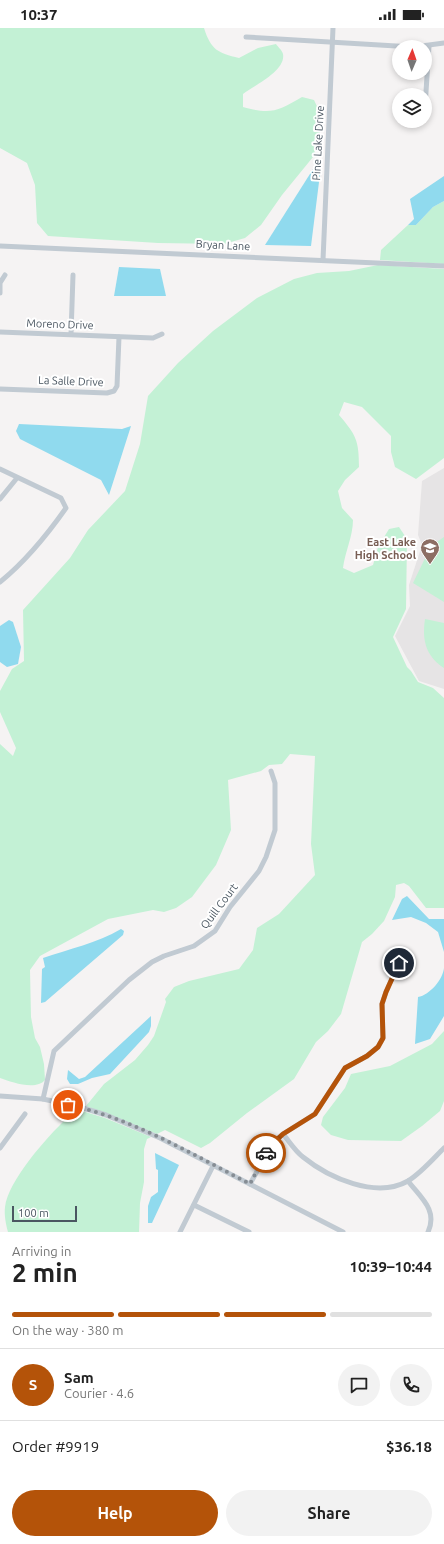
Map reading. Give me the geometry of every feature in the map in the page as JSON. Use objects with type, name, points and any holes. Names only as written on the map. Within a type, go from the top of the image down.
[{"type":"street","name":"Pine Lake Drive","points":[[323,260],[333,28]]},
{"type":"street","points":[[246,37],[392,46]]},
{"type":"street","points":[[432,45],[444,43]]},
{"type":"street","name":"Bryan Lane","points":[[0,246],[444,266]]},
{"type":"street","points":[[0,293],[0,283],[5,275]]},
{"type":"street","points":[[70,334],[73,275]]},
{"type":"street","name":"Moreno Drive","points":[[0,332],[119,337]]},
{"type":"street","points":[[119,337],[154,338],[162,334]]},
{"type":"street","name":"La Salle Drive","points":[[0,389],[110,392],[117,386],[119,337]]},
{"type":"street","points":[[0,469],[61,498],[66,508],[44,539],[10,574],[0,582]]},
{"type":"street","points":[[0,500],[17,478]]},
{"type":"street","name":"Quill Court","points":[[43,1100],[54,1051],[129,980],[152,962],[164,956],[194,946],[215,931],[230,907],[259,871],[276,830],[275,783],[271,771]]},
{"type":"street","points":[[250,1184],[272,1144],[283,1134],[315,1114],[345,1068],[367,1056],[378,1047],[383,1038],[382,1004],[399,963],[407,956]]},
{"type":"street","points":[[0,1096],[43,1100],[80,1107],[106,1115],[160,1138],[343,1232]]},
{"type":"street","points":[[0,1148],[25,1114]]},
{"type":"street","points":[[283,1134],[306,1159],[351,1183],[367,1187],[384,1188],[408,1181],[444,1148]]},
{"type":"street","points":[[180,1232],[213,1166]]},
{"type":"street","points":[[408,1181],[430,1210],[433,1220],[428,1232]]},
{"type":"street","points":[[194,1205],[249,1232]]},
{"type":"shaded area","name":"East Lake High School","points":[[444,468],[444,689],[419,681],[395,636],[410,606],[409,585],[422,545],[418,535],[422,481]]},
{"type":"green space","points":[[0,28],[204,28],[209,41],[216,49],[239,58],[258,48],[276,44],[283,54],[283,60],[280,66],[269,77],[243,94],[243,107],[268,111],[287,106],[302,97],[314,100],[320,113],[320,135],[313,157],[282,195],[261,225],[245,238],[224,244],[158,243],[48,236],[37,223],[35,185],[27,163],[0,148]]},
{"type":"green space","points":[[444,201],[444,264],[380,260],[381,250],[408,225],[416,225],[433,207]]},
{"type":"green space","points":[[378,265],[444,269],[444,458],[416,479],[395,467],[391,452],[391,436],[362,407],[344,402],[339,415],[353,433],[355,438],[358,450],[359,467],[345,480],[338,491],[342,508],[353,520],[352,532],[343,568],[354,573],[373,565],[378,547],[389,529],[399,527],[407,539],[406,609],[393,637],[407,667],[418,682],[433,688],[444,698],[444,908],[426,908],[409,886],[404,883],[396,885],[395,897],[384,921],[362,942],[341,1014],[328,1031],[316,1042],[294,1079],[247,1113],[210,1143],[201,1148],[165,1130],[157,1134],[86,1106],[104,1084],[135,1060],[148,1045],[154,1036],[166,1002],[165,999],[174,987],[189,981],[239,969],[253,950],[257,928],[279,914],[315,875],[311,844],[315,756],[290,754],[282,764],[269,765],[261,771],[228,780],[231,830],[216,865],[192,897],[176,908],[164,912],[153,910],[108,919],[40,956],[30,970],[31,1017],[35,1038],[40,1047],[44,1064],[45,1080],[36,1085],[23,1085],[0,1078],[0,744],[13,756],[16,748],[0,712],[0,691],[12,669],[24,661],[23,610],[70,558],[88,530],[125,491],[140,444],[148,396],[178,363],[213,331],[257,298],[294,279],[317,273],[349,271]]},
{"type":"green space","points":[[444,537],[444,602],[413,583],[431,546]]},
{"type":"green space","points":[[425,619],[444,623],[444,668],[433,658],[426,646],[424,633]]},
{"type":"green space","points":[[444,1031],[444,1101],[440,1111],[422,1126],[401,1141],[348,1140],[331,1135],[321,1125],[323,1117],[345,1088],[351,1074],[390,1066],[432,1044]]},
{"type":"green space","points":[[82,1111],[105,1118],[151,1137],[147,1139],[144,1149],[144,1182],[140,1203],[139,1232],[8,1232],[5,1220],[5,1207],[13,1185],[39,1148],[58,1127],[66,1119],[79,1114]]},
{"type":"water","points":[[315,166],[321,166],[311,246],[265,245]]},
{"type":"water","points":[[444,176],[444,201],[433,207],[416,225],[408,225],[414,219],[410,199]]},
{"type":"water","points":[[119,267],[160,269],[166,296],[114,296]]},
{"type":"water","points":[[19,424],[122,429],[131,426],[109,495],[101,480],[20,439],[16,431]]},
{"type":"water","points":[[9,620],[13,622],[21,647],[18,664],[7,667],[0,662],[0,626]]},
{"type":"water","points":[[407,896],[429,919],[444,919],[444,952],[438,932],[426,923],[411,917],[392,920],[402,899]]},
{"type":"water","points":[[121,929],[124,931],[123,935],[45,1002],[41,1003],[42,969],[45,967],[43,958],[93,942]]},
{"type":"water","points":[[444,968],[444,1016],[430,1039],[415,1044],[418,997],[423,996],[435,986],[441,977]]},
{"type":"water","points":[[151,1016],[151,1026],[149,1032],[110,1074],[92,1078],[78,1084],[70,1084],[67,1079],[68,1070],[79,1079],[85,1077]]},
{"type":"water","points":[[155,1153],[179,1165],[152,1223],[148,1223],[148,1206],[151,1197],[158,1192],[158,1170],[156,1169]]},
{"type":"way so far","points":[[68,1105],[106,1115],[160,1138],[250,1184],[266,1153]]},
{"type":"place","name":"East Lake High School","points":[[430,565]]},
{"type":"route","points":[[266,1153],[272,1144],[283,1134],[315,1114],[345,1068],[367,1056],[378,1047],[383,1038],[382,1004],[399,963]]}]
